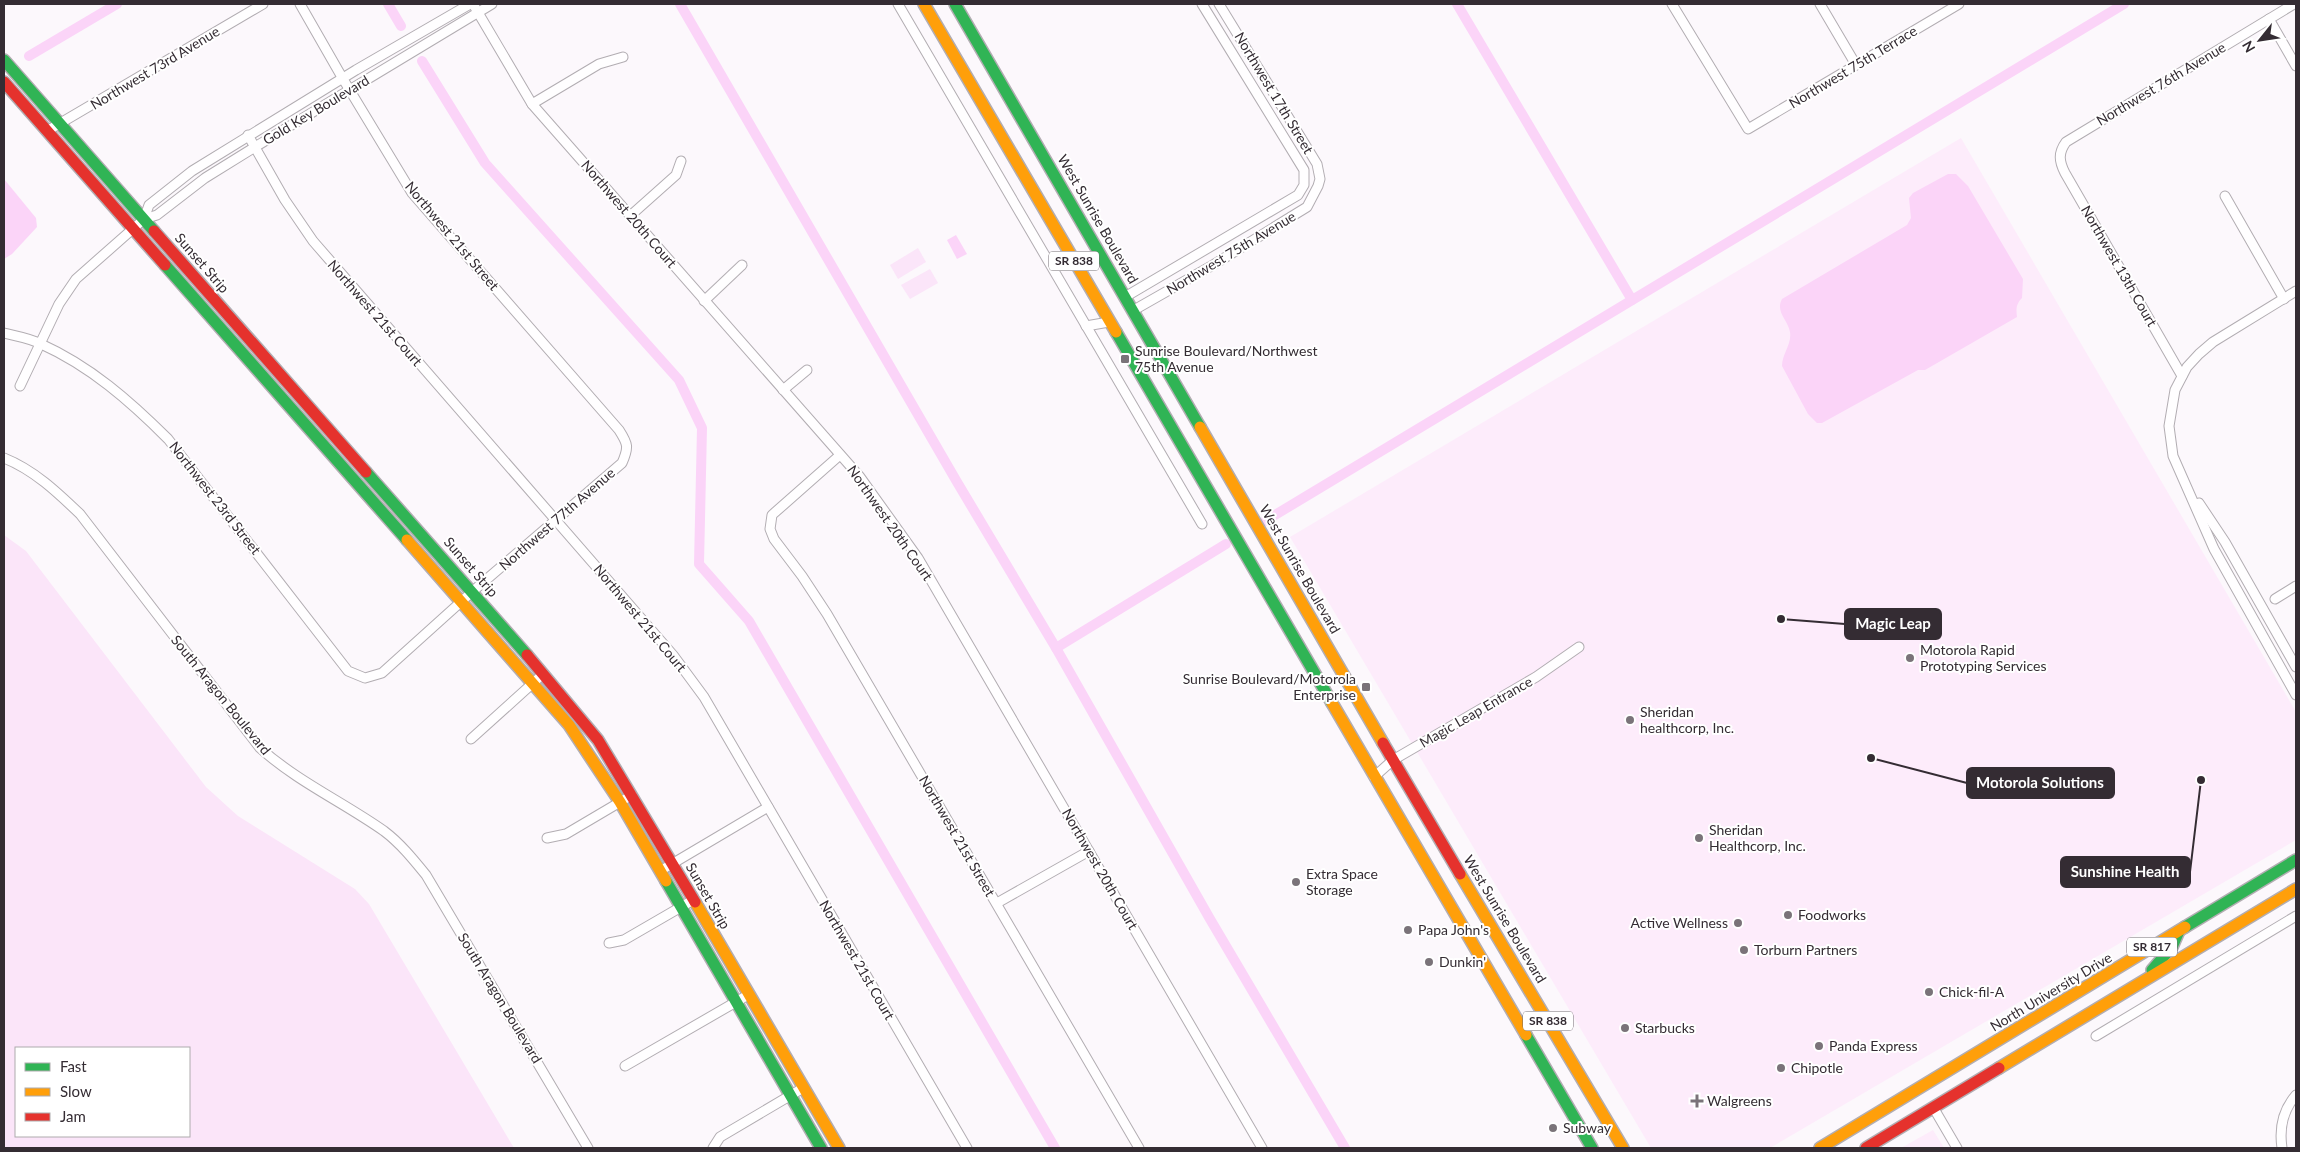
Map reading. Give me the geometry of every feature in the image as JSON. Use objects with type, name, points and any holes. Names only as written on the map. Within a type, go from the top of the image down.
[{"type":"main road","name":"SR 838","points":[[924,4],[1592,1148]]},
{"type":"main road","name":"West Sunrise Boulevard","points":[[955,4],[1393,760],[1624,1148]]},
{"type":"main road","name":"Sunset Strip","points":[[4,60],[472,591],[598,740],[839,1148]]},
{"type":"main road","name":"Sunset Strip","points":[[4,82],[462,602],[578,738],[620,802],[821,1148]]},
{"type":"main road","points":[[1109,322],[1149,337]]},
{"type":"main road","name":"North University Drive","points":[[1820,1148],[1941,1077],[2296,860]]},
{"type":"main road","name":"SR 817","points":[[1866,1148],[2296,888]]},
{"type":"main road","points":[[2148,978],[2172,948],[2179,931]]},
{"type":"main road","points":[[1933,1107],[1933,1094],[1941,1077]]},
{"type":"main road","points":[[1902,1127],[1918,1103],[1918,1089]]},
{"type":"street","name":"Northwest 73rd Avenue","points":[[47,131],[263,4]]},
{"type":"street","name":"Northwest 21st Street","points":[[300,4],[412,193],[619,430],[625,439],[628,450]]},
{"type":"street","name":"Gold Key Boulevard","points":[[144,219],[149,205],[192,172],[248,136],[471,4]]},
{"type":"street","name":"Northwest 20th Court","points":[[471,4],[532,104],[860,477],[918,558],[1262,1148]]},
{"type":"street","name":"Gold Key Boulevard","points":[[20,386],[59,304],[76,279],[144,219],[157,214],[198,182],[255,146],[492,4]]},
{"type":"street","points":[[898,4],[1202,524]]},
{"type":"street","name":"Northwest 17th Street","points":[[1202,4],[1304,170],[1304,184]]},
{"type":"street","name":"Northwest 17th Street","points":[[1219,4],[1317,164],[1320,179],[1318,186]]},
{"type":"street","name":"Northwest 75th Terrace","points":[[1672,4],[1748,129],[1959,4]]},
{"type":"street","points":[[1820,4],[1856,65]]},
{"type":"street","name":"Northwest 76th Avenue","points":[[2059,155],[2066,142],[2294,4]]},
{"type":"street","points":[[2269,19],[2296,66]]},
{"type":"street","points":[[532,104],[599,64],[623,57]]},
{"type":"street","name":"Northwest 21st Court","points":[[248,136],[285,200],[313,241],[673,655],[704,697],[967,1148]]},
{"type":"street","name":"Northwest 13th Court","points":[[2059,155],[2060,164],[2065,173],[2182,376]]},
{"type":"street","points":[[630,216],[676,175],[681,161]]},
{"type":"street","name":"Northwest 75th Avenue","points":[[1125,297],[1298,195],[1304,184]]},
{"type":"street","name":"Northwest 75th Avenue","points":[[1134,310],[1213,265],[1307,207],[1318,186]]},
{"type":"street","points":[[2225,196],[2284,298]]},
{"type":"street","points":[[704,301],[742,266]]},
{"type":"street","points":[[2296,291],[2213,342],[2199,354],[2182,376],[2175,390],[2169,426],[2173,456],[2214,548],[2296,695]]},
{"type":"street","points":[[1086,326],[1109,322]]},
{"type":"street","points":[[4,333],[40,343]]},
{"type":"street","name":"Northwest 23rd Street","points":[[40,343],[98,377],[136,406],[168,439],[348,671],[365,678]]},
{"type":"street","points":[[783,390],[807,370]]},
{"type":"street","name":"Northwest 77th Avenue","points":[[365,678],[382,673],[472,591],[622,463],[628,450]]},
{"type":"street","name":"Northwest 21st Street","points":[[840,455],[772,515],[770,529],[774,539],[802,576],[827,614],[1140,1148]]},
{"type":"street","name":"South Aragon Boulevard","points":[[4,458],[19,464],[55,489],[80,514],[260,748],[282,768],[385,832],[407,852],[426,875],[588,1148]]},
{"type":"street","points":[[2187,486],[2225,542],[2296,667]]},
{"type":"street","points":[[2275,598],[2296,586]]},
{"type":"street","name":"Magic Leap Entrance","points":[[1374,777],[1393,760],[1536,677],[1579,647]]},
{"type":"street","points":[[471,738],[543,674]]},
{"type":"street","points":[[547,838],[566,834],[632,795]]},
{"type":"street","points":[[660,871],[768,807]]},
{"type":"street","points":[[996,903],[1089,851]]},
{"type":"street","points":[[609,943],[624,940],[693,900]]},
{"type":"street","points":[[2096,1036],[2296,916]]},
{"type":"street","points":[[625,1066],[748,995]]},
{"type":"street","points":[[713,1148],[720,1137],[803,1088]]},
{"type":"street","points":[[2282,1148],[2283,1115],[2287,1105],[2296,1095]]},
{"type":"street","points":[[1933,1107],[1957,1148]]},
{"type":"shaded area","points":[[1961,138],[2296,712],[2296,840],[1770,1148],[1651,1148],[1290,537]]},
{"type":"shaded area","points":[[1948,174],[1956,174],[1968,186],[2023,279],[2022,298],[2017,307],[2017,317],[1925,370],[1918,370],[1822,423],[1817,423],[1808,414],[1782,366],[1790,332],[1780,308],[1782,299],[1907,225],[1911,218],[1909,198],[1913,193]]},
{"type":"shaded area","points":[[4,179],[36,218],[37,227],[12,254],[4,259]]},
{"type":"shaded area","points":[[956,235],[967,254],[957,259],[947,240]]},
{"type":"shaded area","points":[[918,248],[926,262],[898,279],[890,265]]},
{"type":"shaded area","points":[[930,269],[938,283],[910,299],[901,285]]},
{"type":"shaded area","points":[[4,535],[26,551],[206,787],[238,816],[355,889],[369,904],[514,1148],[4,1148]]},
{"type":"shaded area","points":[[1933,1130],[1944,1148],[1901,1148]]},
{"type":"waterway","points":[[29,56],[117,4]]},
{"type":"waterway","points":[[388,4],[401,26]]},
{"type":"waterway","points":[[680,4],[957,482],[1056,648],[1210,919],[1345,1148]]},
{"type":"waterway","points":[[1457,4],[1632,300]]},
{"type":"waterway","points":[[1265,521],[2124,4]]},
{"type":"waterway","points":[[422,61],[485,163],[679,380],[702,428],[699,564],[749,621],[1055,1148]]},
{"type":"waterway","points":[[1056,648],[1226,544]]},
{"type":"traffic: fast","points":[[955,4],[1200,427]]},
{"type":"traffic: fast","points":[[4,60],[154,231]]},
{"type":"traffic: fast","points":[[165,265],[407,540]]},
{"type":"traffic: fast","points":[[1116,332],[1332,703]]},
{"type":"traffic: fast","points":[[366,472],[527,655]]},
{"type":"traffic: fast","points":[[2185,927],[2296,860]]},
{"type":"traffic: fast","points":[[666,881],[821,1148]]},
{"type":"traffic: fast","points":[[2152,970],[2172,947],[2179,931]]},
{"type":"traffic: fast","points":[[1526,1035],[1592,1148]]},
{"type":"traffic: slow","points":[[924,4],[1116,332]]},
{"type":"traffic: slow","points":[[1200,427],[1383,743]]},
{"type":"traffic: slow","points":[[407,540],[569,725],[620,802],[666,881]]},
{"type":"traffic: slow","points":[[1332,703],[1526,1035]]},
{"type":"traffic: slow","points":[[1460,874],[1623,1148]]},
{"type":"traffic: slow","points":[[1999,1068],[2296,889]]},
{"type":"traffic: slow","points":[[695,902],[839,1148]]},
{"type":"traffic: slow","points":[[1820,1148],[2185,927]]},
{"type":"traffic: jam","points":[[4,82],[165,265]]},
{"type":"traffic: jam","points":[[154,231],[366,472]]},
{"type":"traffic: jam","points":[[527,655],[598,740],[695,902]]},
{"type":"traffic: jam","points":[[1383,743],[1460,874]]},
{"type":"traffic: jam","points":[[1866,1148],[1999,1068]]},
{"type":"place","name":"Sunrise Boulevard/Northwest 75th Avenue","points":[[1125,359]]},
{"type":"place","name":"Magic Leap","points":[[1781,619]]},
{"type":"place","name":"Motorola Rapid Prototyping Services","points":[[1910,658]]},
{"type":"place","name":"Sunrise Boulevard/Motorola Enterprise","points":[[1366,687]]},
{"type":"place","name":"Sheridan healthcorp, Inc.","points":[[1630,720]]},
{"type":"place","name":"Motorola Solutions","points":[[1871,758]]},
{"type":"place","name":"Sunshine Health","points":[[2201,780]]},
{"type":"place","name":"Sheridan Healthcorp, Inc.","points":[[1699,838]]},
{"type":"place","name":"Extra Space Storage","points":[[1296,882]]},
{"type":"place","name":"Foodworks","points":[[1788,915]]},
{"type":"place","name":"Active Wellness","points":[[1738,923]]},
{"type":"place","name":"Papa John's","points":[[1408,930]]},
{"type":"place","name":"Torburn Partners","points":[[1744,950]]},
{"type":"place","name":"Dunkin'","points":[[1429,962]]},
{"type":"place","name":"Chick-fil-A","points":[[1929,992]]},
{"type":"place","name":"Starbucks","points":[[1625,1028]]},
{"type":"place","name":"Panda Express","points":[[1819,1046]]},
{"type":"place","name":"Chipotle","points":[[1781,1068]]},
{"type":"place","name":"Walgreens","points":[[1697,1101]]},
{"type":"place","name":"Subway","points":[[1553,1128]]}]
